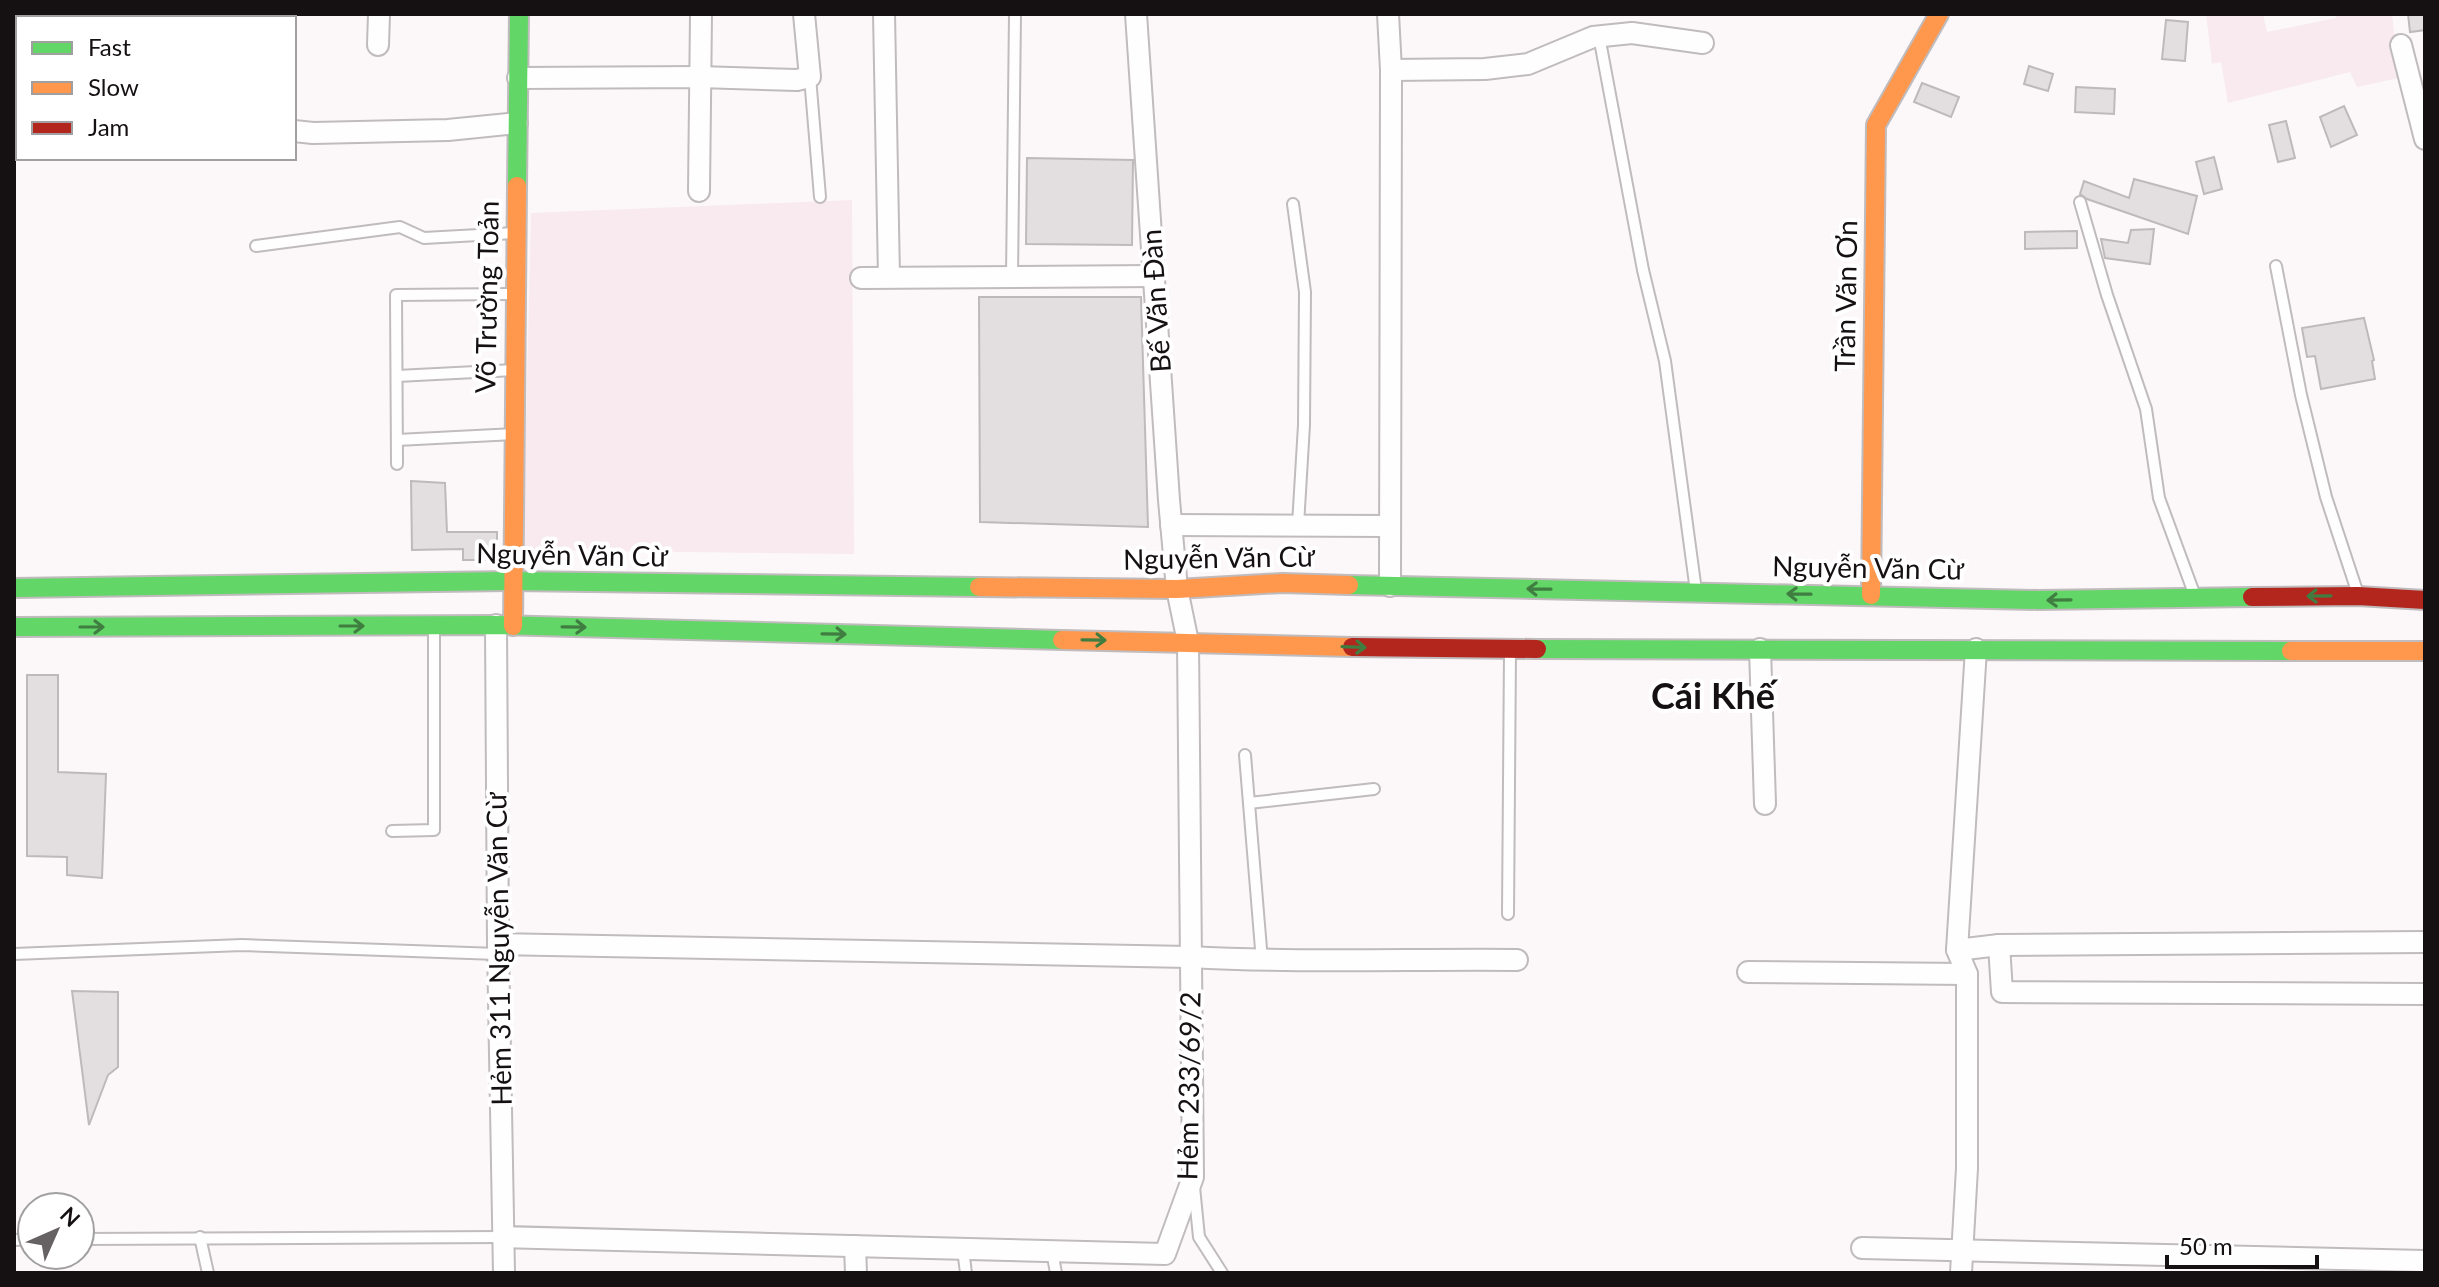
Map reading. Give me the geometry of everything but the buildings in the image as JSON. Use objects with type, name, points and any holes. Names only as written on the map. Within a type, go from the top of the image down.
[{"type":"main road","name":"Võ Trường Toản","points":[[504,625],[511,581],[519,14]]},
{"type":"main road","name":"Trần Văn Ơn","points":[[1871,595],[1876,125],[1939,14]]},
{"type":"main road","name":"Nguyễn Văn Cừ","points":[[14,588],[511,581],[1177,589],[1282,583],[2038,600],[2358,596],[2425,600]]},
{"type":"main road","points":[[14,627],[504,625],[1411,649],[2425,651]]},
{"type":"street","points":[[378,45],[379,14]]},
{"type":"street","points":[[699,191],[701,14]]},
{"type":"street","points":[[518,78],[797,80],[810,77],[804,14]]},
{"type":"street","points":[[884,14],[889,277]]},
{"type":"street","name":"Bế Văn Đàn","points":[[1136,14],[1177,589]]},
{"type":"street","points":[[1388,14],[1391,70],[1390,586]]},
{"type":"street","points":[[1391,70],[1485,69],[1528,64],[1599,36],[1632,33],[1703,43]]},
{"type":"street","points":[[2401,45],[2425,139]]},
{"type":"street","points":[[296,131],[448,130],[517,123]]},
{"type":"street","points":[[861,278],[1155,276]]},
{"type":"street","points":[[1171,525],[1390,526]]},
{"type":"street","name":"Hẻm 233/69/2","points":[[503,1237],[1165,1254],[1193,1177],[1188,642],[1177,589]]},
{"type":"street","name":"Hẻm 311 Nguyễn Văn Cừ","points":[[504,625],[498,949],[504,1273]]},
{"type":"street","points":[[1760,649],[1765,804]]},
{"type":"street","points":[[1961,1273],[1967,1168],[1967,974],[1957,950],[1976,649]]},
{"type":"street","points":[[1957,950],[1999,945],[2425,942]]},
{"type":"street","points":[[1999,945],[2002,992],[2425,994]]},
{"type":"street","points":[[498,949],[1190,957],[1262,961],[1517,960]]},
{"type":"street","points":[[1748,972],[1967,974]]},
{"type":"street","points":[[855,1246],[856,1273]]},
{"type":"street","points":[[1862,1248],[2425,1261]]},
{"type":"lane","points":[[1012,277],[1015,14]]},
{"type":"lane","points":[[1599,36],[1643,270],[1665,361],[1696,593]]},
{"type":"lane","points":[[810,77],[820,197]]},
{"type":"lane","points":[[2080,202],[2107,295],[2146,409],[2159,498],[2196,598]]},
{"type":"lane","points":[[1293,204],[1305,292],[1304,425],[1298,525]]},
{"type":"lane","points":[[256,246],[400,227],[424,238],[516,233]]},
{"type":"lane","points":[[2276,266],[2301,395],[2326,497],[2358,596]]},
{"type":"lane","points":[[397,464],[396,295],[515,293]]},
{"type":"lane","points":[[397,376],[514,370]]},
{"type":"lane","points":[[397,440],[514,434]]},
{"type":"lane","points":[[392,831],[434,830],[434,626]]},
{"type":"lane","points":[[1508,914],[1510,649]]},
{"type":"lane","points":[[1245,755],[1262,961]]},
{"type":"lane","points":[[1249,803],[1374,789]]},
{"type":"lane","points":[[14,954],[242,945],[498,949]]},
{"type":"lane","points":[[1193,1177],[1199,1237],[1222,1273]]},
{"type":"lane","points":[[200,1237],[208,1273]]},
{"type":"lane","points":[[96,1239],[503,1237]]},
{"type":"lane","points":[[963,1249],[966,1273]]},
{"type":"lane","points":[[1052,1251],[1056,1273]]},
{"type":"shaded area","points":[[2206,14],[2263,14],[2267,32],[2336,18],[2336,14],[2392,14],[2399,78],[2357,87],[2350,72],[2228,103],[2221,62],[2212,64]]},
{"type":"shaded area","points":[[852,200],[854,554],[523,550],[531,213]]},
{"type":"traffic: fast","points":[[517,186],[519,14]]},
{"type":"traffic: fast","points":[[14,588],[511,581],[979,587]]},
{"type":"traffic: fast","points":[[1349,585],[2038,600],[2252,597]]},
{"type":"traffic: fast","points":[[14,627],[496,625],[1062,640]]},
{"type":"traffic: fast","points":[[1537,649],[2291,651]]},
{"type":"traffic: slow","points":[[1871,595],[1876,125],[1939,14]]},
{"type":"traffic: slow","points":[[513,626],[517,186]]},
{"type":"traffic: slow","points":[[979,587],[1177,589],[1282,583],[1349,585]]},
{"type":"traffic: slow","points":[[1062,640],[1352,647]]},
{"type":"traffic: slow","points":[[2291,651],[2425,651]]},
{"type":"traffic: jam","points":[[2252,597],[2358,596],[2425,600]]},
{"type":"traffic: jam","points":[[1352,647],[1537,649]]},
{"type":"district","name":"Cái Khế","points":[[1713,696]]}]
